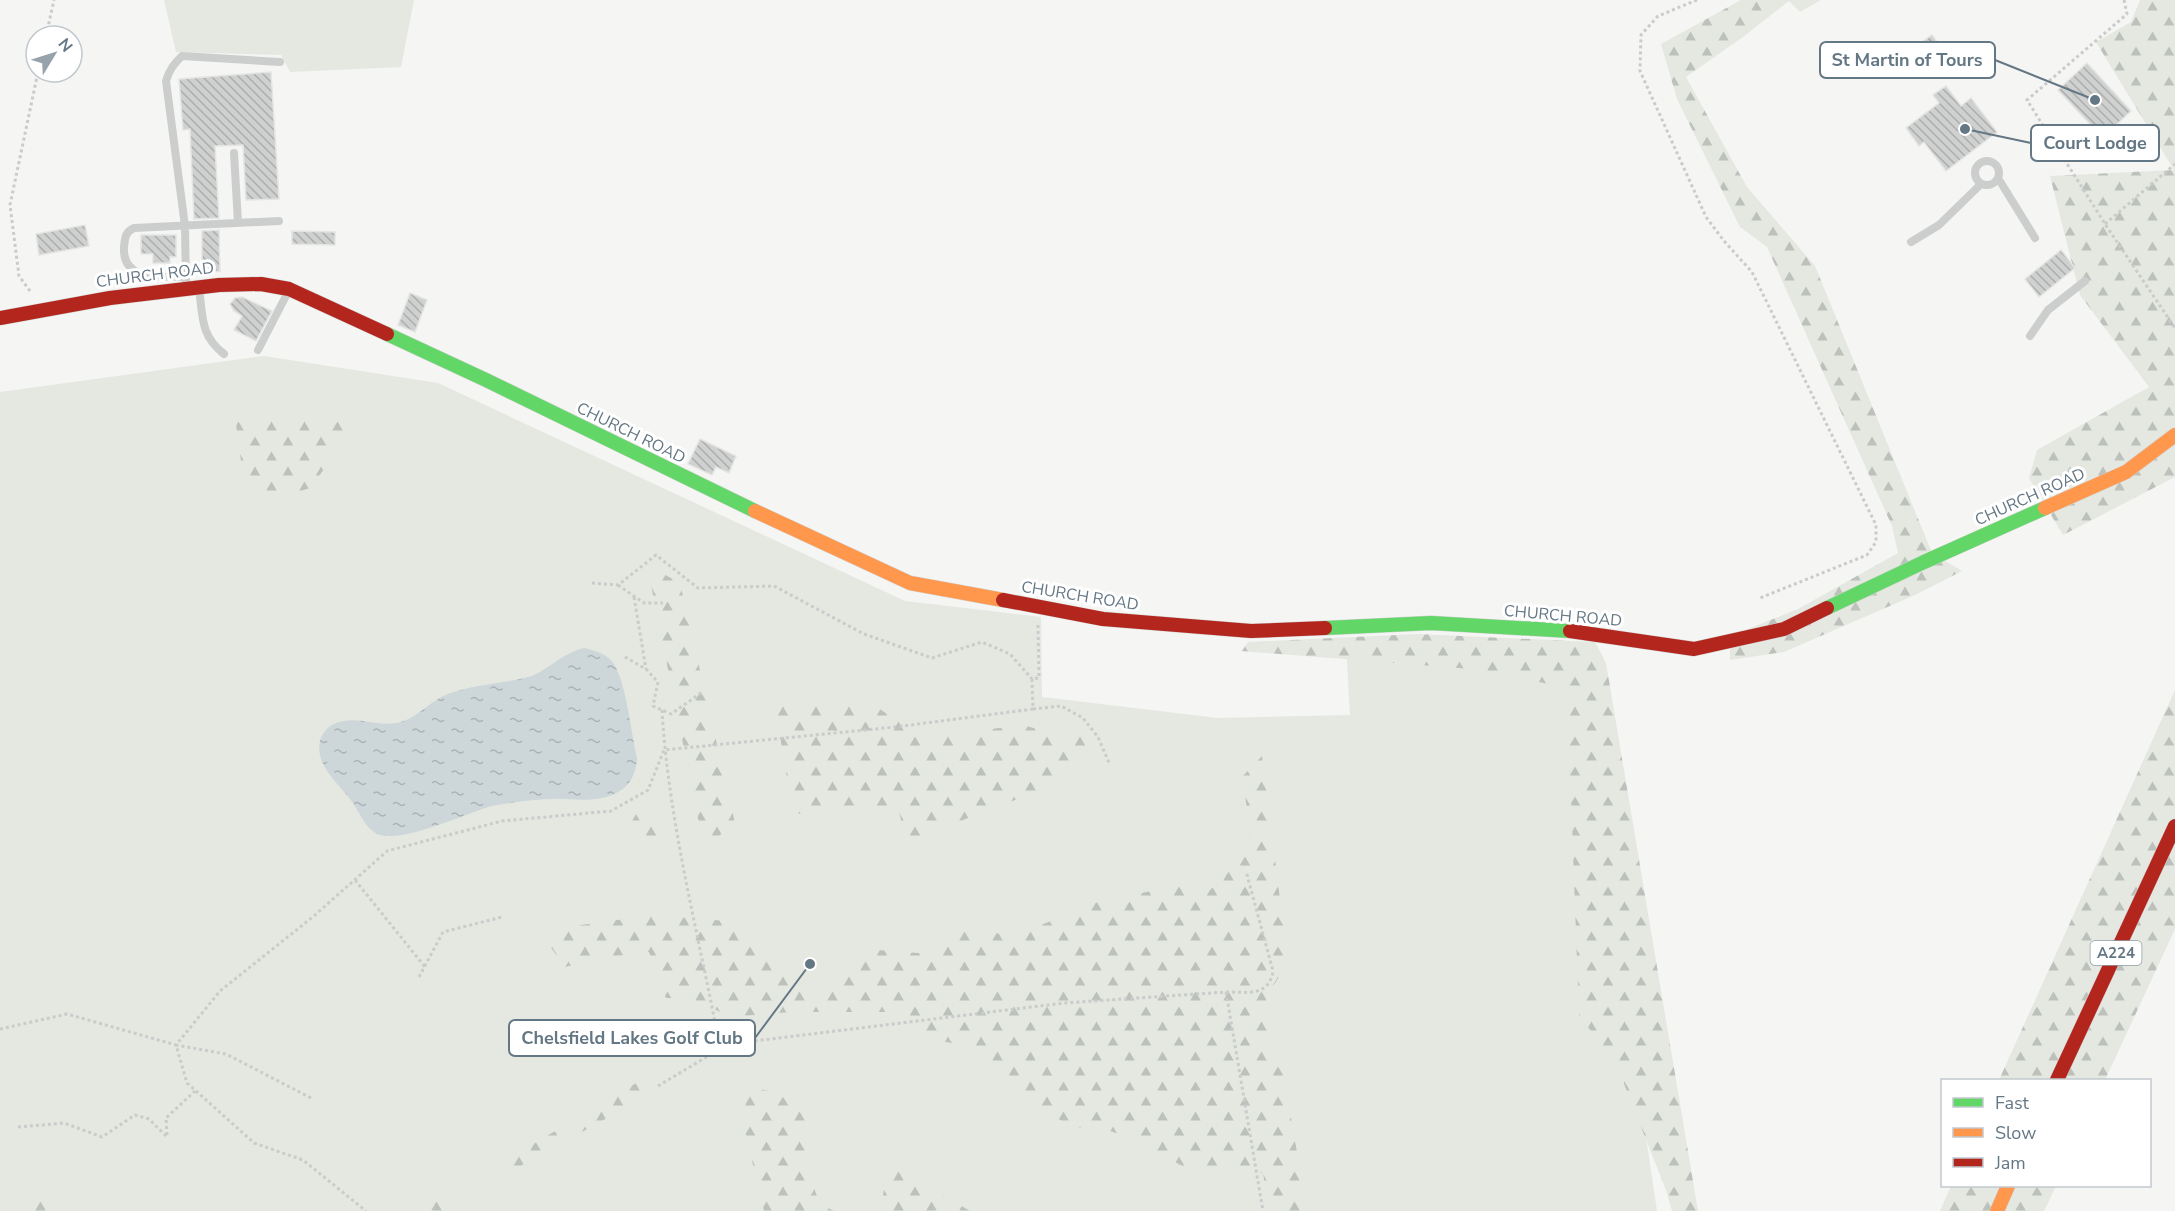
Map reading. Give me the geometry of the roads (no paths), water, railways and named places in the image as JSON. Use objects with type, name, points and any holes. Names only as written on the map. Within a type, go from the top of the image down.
[{"type":"street","name":"CHURCH ROAD","points":[[0,318],[43,308],[190,284],[255,282],[272,284],[289,289],[486,380],[717,494],[910,583],[1103,619],[1251,631],[1431,623],[1570,631],[1694,649],[1784,629],[1924,562],[2126,472],[2175,435]]},
{"type":"street","name":"A224","points":[[2057,1079],[2175,826]]},
{"type":"street","points":[[1997,1211],[2007,1187]]},
{"type":"lane","points":[[224,354],[213,345],[206,333],[190,284],[185,226],[166,81],[174,64],[182,56],[280,62]]},
{"type":"lane","points":[[234,153],[238,223]]},
{"type":"lane","points":[[1981,184],[1975,173],[1978,165],[1985,161],[1993,163],[1997,166],[1998,178],[2035,238]]},
{"type":"lane","points":[[1911,242],[1939,225],[1981,184],[1993,184],[1998,178]]},
{"type":"lane","points":[[190,284],[148,276],[128,266],[124,259],[125,237],[128,231],[134,228],[279,221]]},
{"type":"lane","points":[[2030,336],[2048,310],[2085,281]]},
{"type":"lane","points":[[258,350],[289,289]]},
{"type":"water","points":[[584,648],[604,655],[616,667],[624,691],[637,758],[634,774],[629,782],[623,789],[610,795],[587,800],[524,801],[492,806],[418,831],[389,836],[373,832],[369,828],[324,765],[319,750],[320,741],[325,731],[334,724],[349,720],[389,724],[404,721],[448,694],[532,676],[570,653]]},
{"type":"place","name":"St Martin of Tours","points":[[2095,100]]},
{"type":"place","name":"Court Lodge","points":[[1965,129]]},
{"type":"place","name":"Chelsfield Lakes Golf Club","points":[[810,964]]}]
